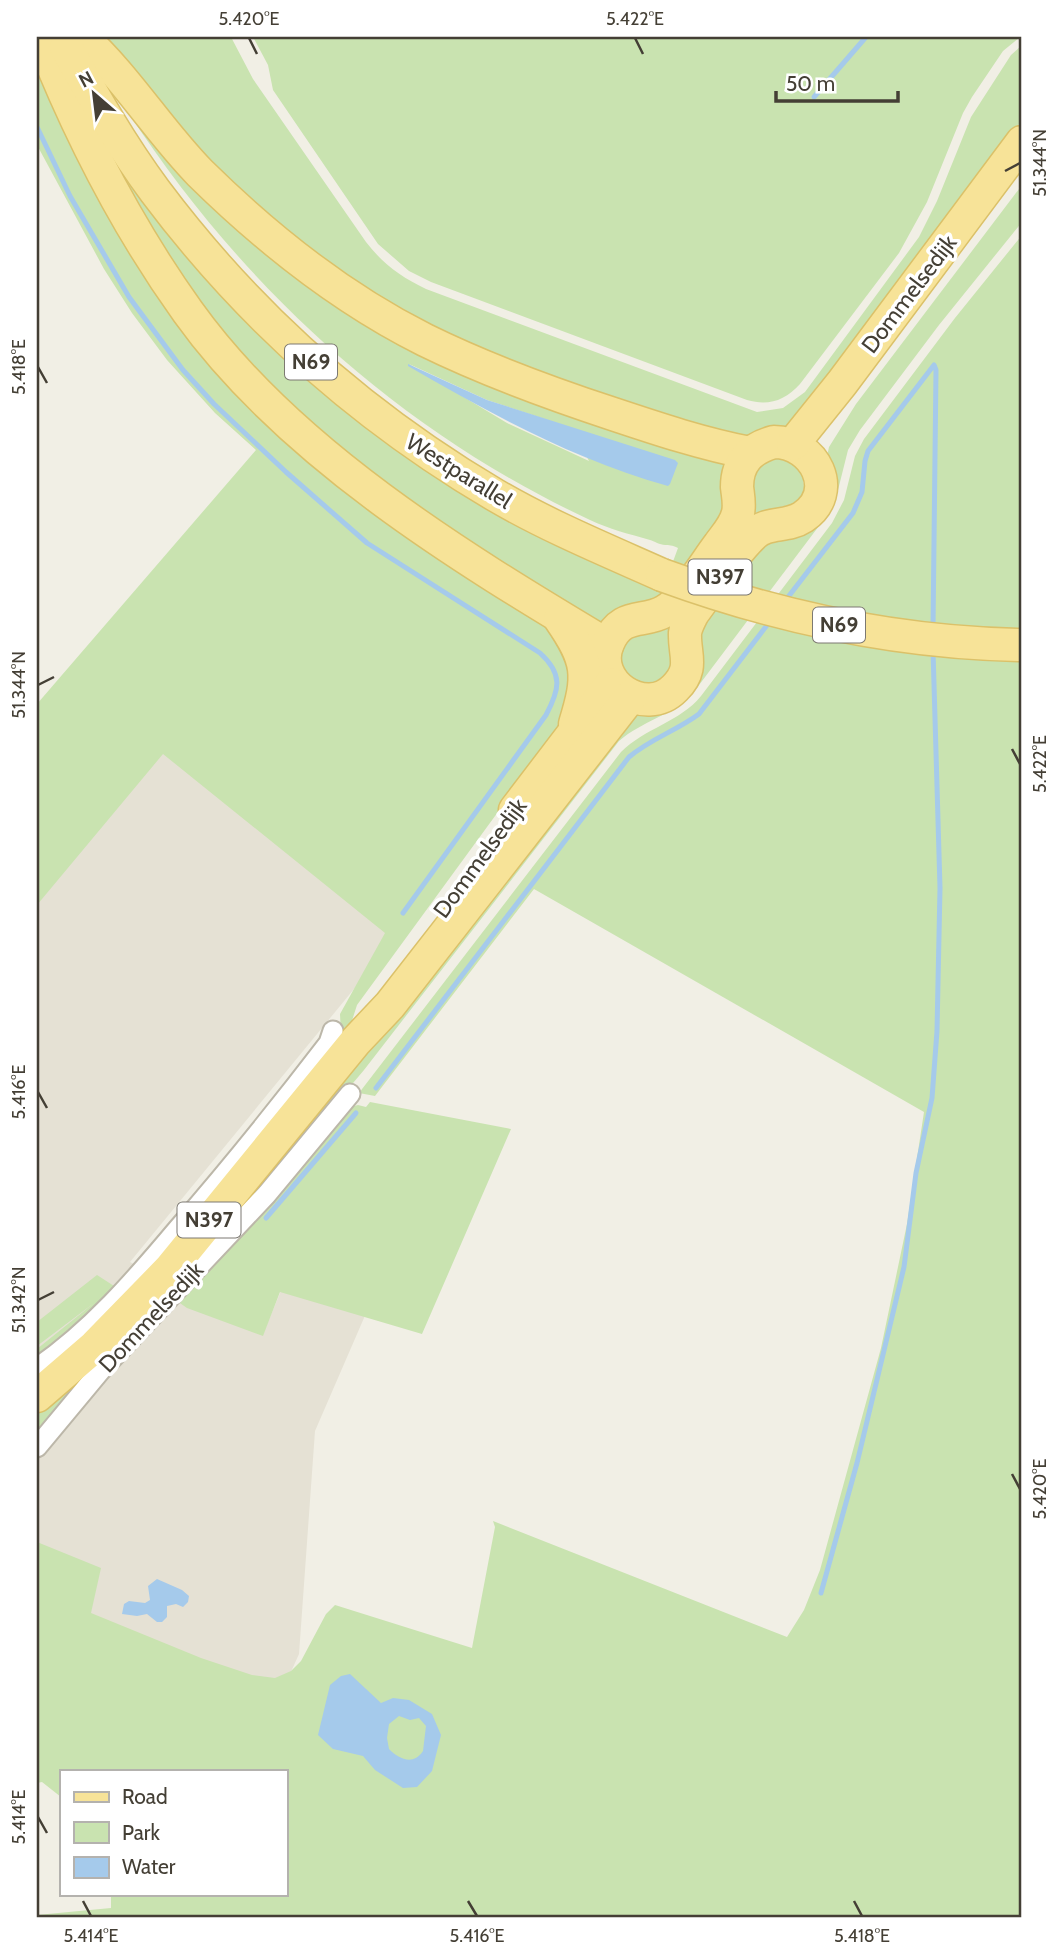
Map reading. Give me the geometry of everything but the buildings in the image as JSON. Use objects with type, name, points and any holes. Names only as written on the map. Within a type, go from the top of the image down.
[{"type":"main road","name":"N69","points":[[41,37],[102,171],[134,230],[188,313],[238,371],[290,424],[396,510],[558,617],[607,645]]},
{"type":"main road","name":"Westparallel","points":[[60,37],[106,117],[171,211],[240,290],[329,378],[406,438],[498,496],[571,535],[665,567],[874,612],[941,620],[1022,625]]},
{"type":"main road","name":"N69","points":[[80,37],[109,61],[198,171],[269,235],[363,304],[423,340],[533,387],[708,445],[750,453]]},
{"type":"main road","name":"Westparallel","points":[[80,37],[120,109],[167,180],[249,279],[340,366],[414,424],[511,485],[665,567],[745,602],[847,626],[960,642],[1022,645]]},
{"type":"main road","name":"Dommelsedijk","points":[[803,452],[825,406],[1022,142]]},
{"type":"main road","name":"Dommelsedijk","points":[[803,452],[855,397],[1022,175]]},
{"type":"main road","points":[[750,453],[762,445],[774,442],[803,452]]},
{"type":"main road","name":"N397","points":[[622,689],[648,699],[663,696],[674,689],[682,679],[688,662],[685,633],[693,613],[750,537],[767,525],[797,520],[809,512],[817,499],[820,484],[818,471],[803,452]]},
{"type":"main road","name":"N397","points":[[607,645],[622,624],[632,619],[663,613],[674,605],[729,531],[738,509],[738,476],[741,464],[750,453]]},
{"type":"main road","name":"N69","points":[[558,617],[576,642],[586,676],[573,732]]},
{"type":"main road","points":[[607,645],[606,666],[622,689]]},
{"type":"main road","name":"Dommelsedijk","points":[[40,1384],[95,1346],[169,1270],[344,1036],[379,995],[573,732],[622,689]]},
{"type":"main road","name":"Dommelsedijk","points":[[344,1036],[390,1005],[622,689]]},
{"type":"street","name":"Dommelsedijk","points":[[37,1447],[101,1370],[267,1194],[350,1094]]},
{"type":"shaded area","points":[[164,735],[404,928],[130,1262],[263,1334],[285,1281],[367,1311],[315,1431],[299,1654],[281,1694],[37,1598],[37,883]]},
{"type":"green space","points":[[53,37],[284,344],[664,586],[678,548],[597,523],[520,484],[453,443],[390,398],[330,348],[274,295],[221,237],[128,112],[329,288],[725,458],[728,511],[670,598],[603,632],[315,440],[156,257]],"holes":[[[409,364],[487,400],[572,428],[589,461],[507,423]]]},
{"type":"green space","points":[[99,37],[231,37],[253,79],[366,242],[401,275],[426,289],[757,412],[783,408],[805,392],[919,237],[937,201],[971,117],[1011,55],[1022,45],[1022,120],[805,422],[741,443],[430,337],[244,208]]},
{"type":"green space","points":[[253,37],[1020,37],[1003,51],[963,113],[927,202],[899,253],[800,384],[776,401],[762,402],[747,400],[431,282],[409,271],[378,244],[273,90],[268,65]]},
{"type":"green space","points":[[37,39],[211,347],[550,624],[568,645],[569,710],[557,731],[357,1005],[349,1030],[66,1350],[341,1035],[340,1014],[385,933],[163,754],[37,905],[37,704],[256,450],[215,413],[167,360],[132,313],[104,269],[37,145]]},
{"type":"green space","points":[[1022,185],[1022,222],[939,325],[860,430],[848,450],[837,494],[825,518],[693,693],[676,707],[619,741],[364,1070],[263,1190],[37,1436],[37,1408],[620,719],[651,707],[696,630],[752,546],[782,532],[826,461],[829,447],[856,404]]},
{"type":"green space","points":[[1022,235],[1022,1918],[37,1918],[37,1915],[111,1908],[111,1896],[287,1896],[287,1770],[60,1770],[60,1796],[42,1782],[37,1783],[37,1542],[101,1568],[91,1613],[201,1658],[252,1675],[275,1678],[291,1671],[301,1661],[326,1614],[335,1605],[472,1648],[495,1527],[493,1521],[787,1637],[804,1610],[820,1570],[881,1348],[907,1224],[924,1112],[534,889],[375,1096],[359,1093],[621,752],[693,705],[701,696],[832,523],[844,500],[855,456],[864,439],[955,318]]},
{"type":"green space","points":[[772,457],[786,457],[801,470],[803,494],[793,504],[760,515],[752,510],[754,476]]},
{"type":"green space","points":[[685,611],[671,636],[671,663],[665,676],[646,684],[629,676],[620,660],[621,650],[627,640],[646,628]]},
{"type":"green space","points":[[370,1102],[511,1129],[422,1334],[280,1292],[263,1336],[187,1308],[174,1299],[347,1108],[358,1105],[366,1107]]},
{"type":"green space","points":[[141,1264],[37,1362],[37,1349],[94,1303],[37,1346],[37,1322],[97,1275],[114,1286]]},
{"type":"water","points":[[408,364],[487,400],[675,460],[678,463],[670,484],[668,486],[633,475],[566,449],[471,402]]},
{"type":"water","points":[[157,1579],[182,1590],[189,1596],[188,1602],[183,1607],[176,1604],[167,1606],[167,1617],[162,1622],[157,1622],[147,1614],[122,1614],[124,1604],[129,1601],[145,1603],[150,1600],[148,1586]]},
{"type":"water","points":[[350,1674],[381,1703],[393,1698],[409,1700],[432,1714],[441,1735],[432,1771],[417,1787],[403,1788],[375,1770],[363,1756],[333,1749],[318,1735],[330,1685],[341,1676]],"holes":[[[399,1716],[410,1720],[419,1718],[426,1726],[423,1751],[410,1760],[397,1756],[389,1749],[387,1738],[389,1724]]]},
{"type":"waterway","points":[[814,97],[866,37]]},
{"type":"waterway","points":[[37,127],[70,196],[129,297],[183,370],[214,404],[367,543],[540,653],[553,668],[556,689],[546,715],[403,913]]},
{"type":"waterway","points":[[785,601],[853,513],[862,492],[868,451],[934,365],[933,629]]},
{"type":"waterway","points":[[376,1088],[629,757],[699,714],[771,620]]},
{"type":"waterway","points":[[821,1593],[857,1463],[904,1267],[916,1173],[932,1098],[937,1031],[940,888],[933,650]]},
{"type":"waterway","points":[[266,1218],[356,1113]]}]
